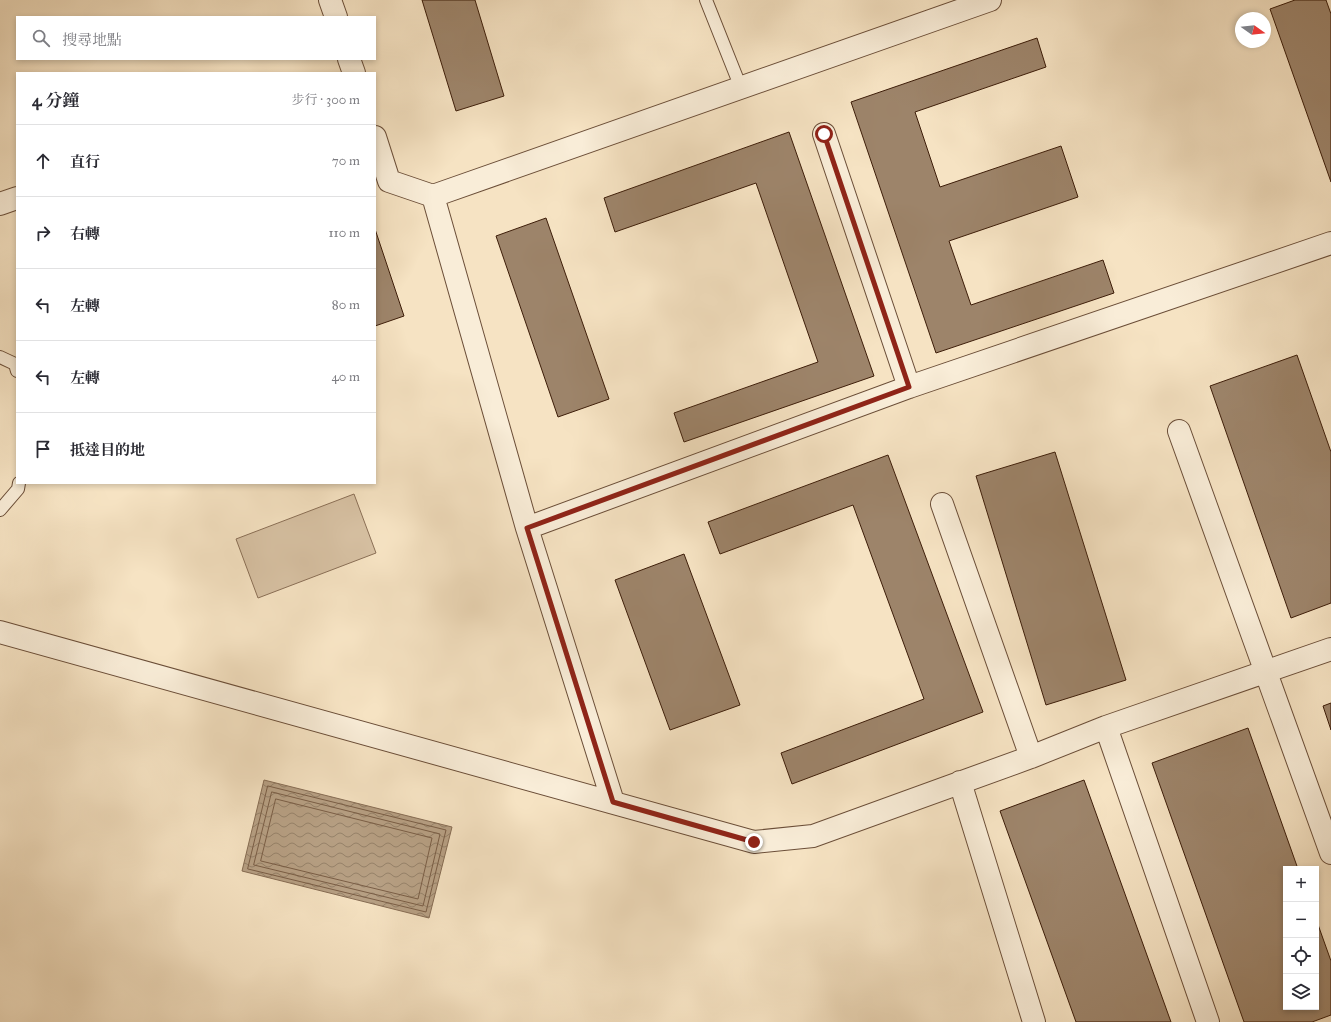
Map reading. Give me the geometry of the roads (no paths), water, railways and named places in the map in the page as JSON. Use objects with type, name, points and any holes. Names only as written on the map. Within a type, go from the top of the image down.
[{"type":"street","points":[[330,0],[336,16]]},
{"type":"street","points":[[376,140],[389,181],[433,196],[990,0]]},
{"type":"street","points":[[349,60],[354,72]]},
{"type":"street","points":[[824,134],[909,387]]},
{"type":"street","points":[[433,196],[527,528],[613,802]]},
{"type":"street","points":[[0,204],[16,198]]},
{"type":"street","points":[[527,528],[909,387],[1331,243]]},
{"type":"street","points":[[1179,431],[1331,853]]},
{"type":"street","points":[[942,504],[1032,757]]},
{"type":"street","points":[[0,632],[754,842],[813,836],[1032,757],[1106,727],[1331,649]]},
{"type":"street","points":[[1106,727],[1208,1022]]},
{"type":"street","points":[[960,782],[1034,1022]]},
{"type":"lane","points":[[706,0],[741,88]]},
{"type":"lane","points":[[0,357],[15,364],[16,368]]},
{"type":"lane","points":[[0,510],[18,489],[19,484]]},
{"type":"water","points":[[264,780],[452,827],[429,918],[242,871]]}]
